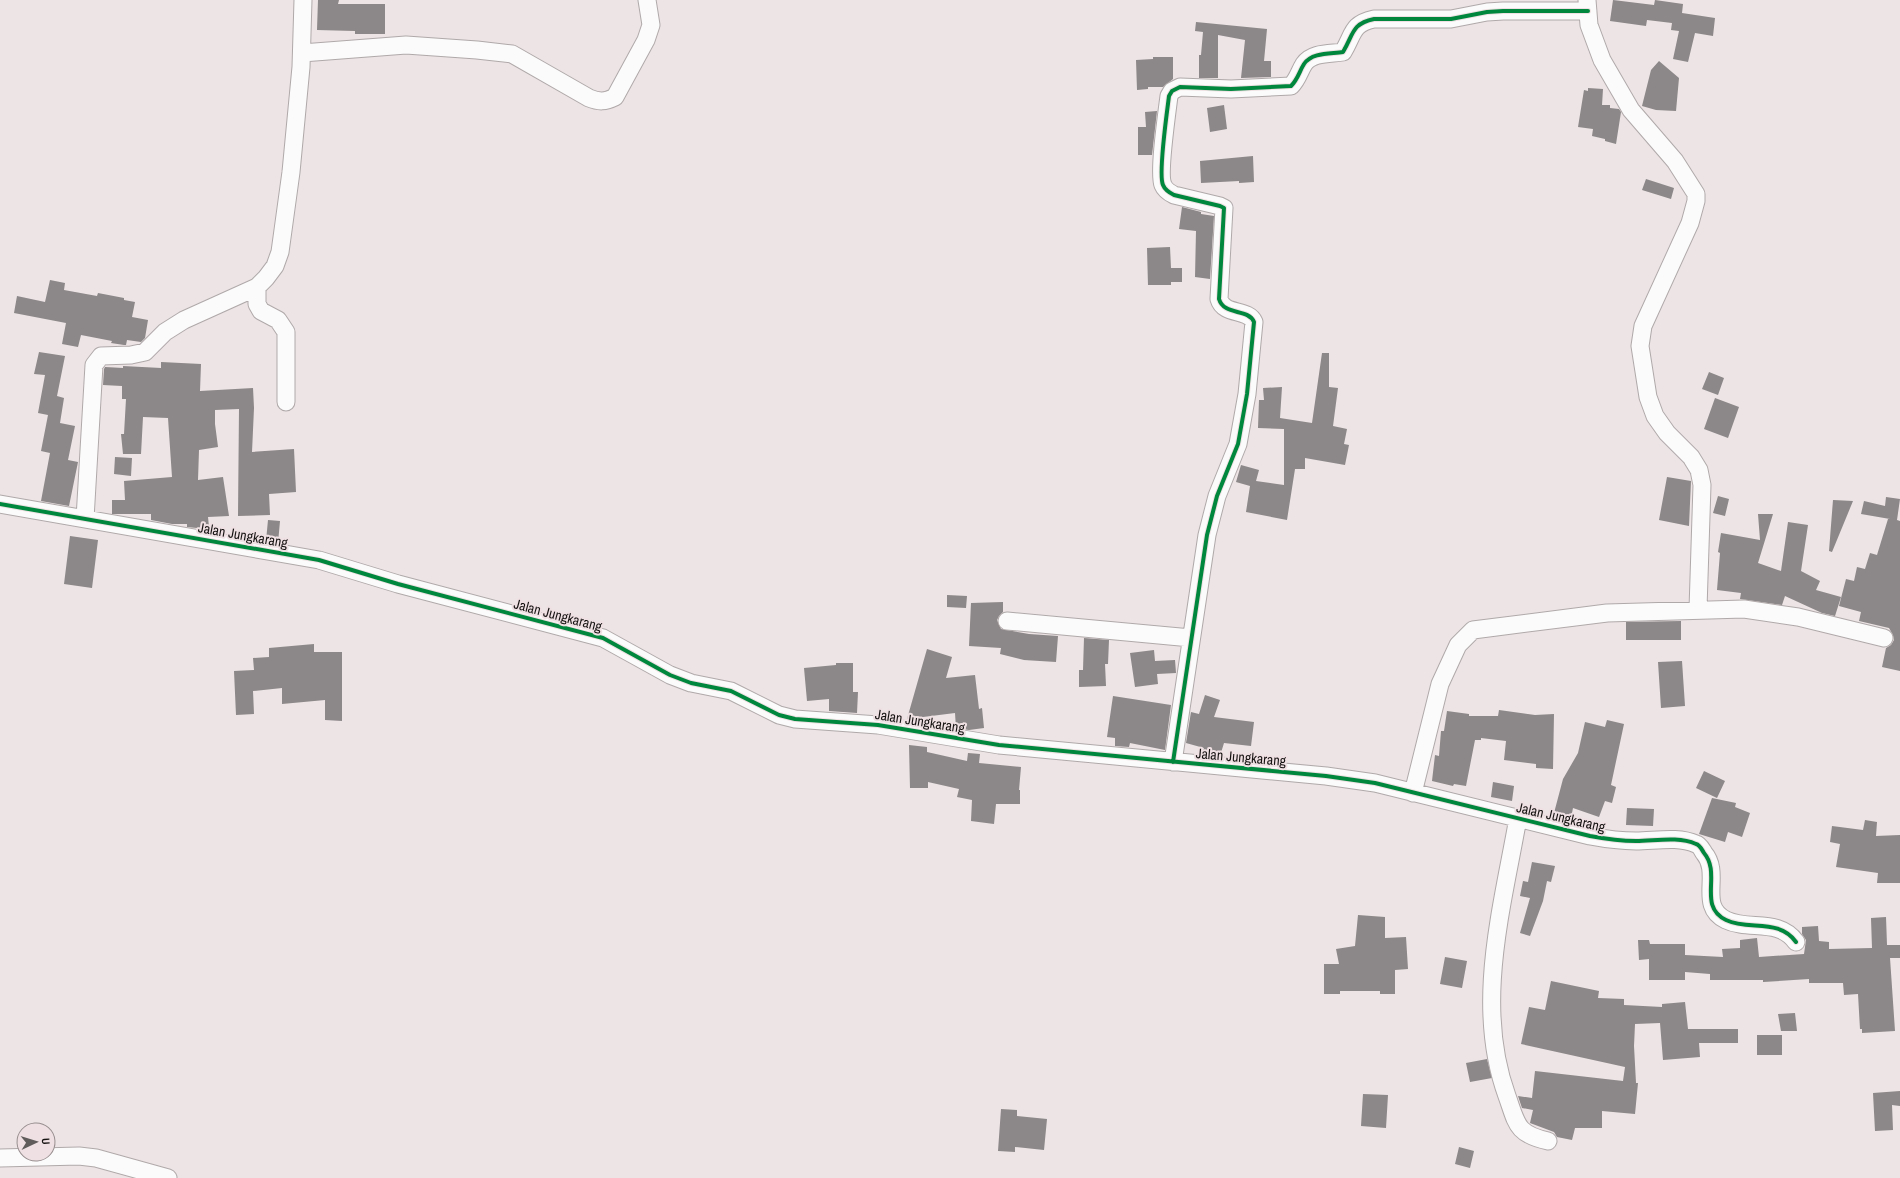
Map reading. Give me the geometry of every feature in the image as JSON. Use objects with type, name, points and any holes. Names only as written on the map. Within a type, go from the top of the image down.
[{"type":"street","points":[[85,518],[94,364],[101,356],[132,355],[145,352],[165,332],[184,320],[257,287],[275,266],[280,252],[291,172],[302,54],[302,0]]},
{"type":"street","points":[[302,54],[406,45],[512,54],[589,98],[600,102],[607,101],[615,98],[646,40],[651,25],[647,0]]},
{"type":"street","points":[[1173,762],[1207,535],[1217,496],[1238,444],[1247,394],[1254,322],[1248,316],[1220,305],[1219,299],[1224,208],[1174,195],[1168,192],[1162,185],[1169,96],[1172,91],[1180,87],[1231,89],[1291,86],[1296,81],[1304,63],[1309,58],[1316,55],[1343,52],[1357,25],[1374,19],[1451,19],[1498,11],[1587,5],[1589,25],[1602,60],[1631,110],[1675,161],[1696,194],[1696,201],[1690,223],[1643,326],[1640,346],[1648,397],[1655,416],[1667,433],[1691,457],[1699,470],[1702,484],[1698,609]]},
{"type":"street","points":[[257,287],[257,304],[261,311],[278,320],[286,332],[286,402]]},
{"type":"street","name":"Jalan Jungkarang","points":[[0,504],[300,556],[582,632],[603,638],[670,675],[691,682],[731,691],[779,715],[790,718],[878,724],[999,745],[1326,776],[1375,783],[1613,840],[1675,840],[1698,844],[1707,856],[1712,868],[1711,899],[1714,912],[1727,920],[1773,927],[1790,933],[1796,942]]},
{"type":"street","points":[[1413,793],[1440,684],[1458,645],[1473,630],[1607,613],[1698,609],[1744,609],[1798,617],[1884,638]]},
{"type":"street","points":[[1007,621],[1191,638]]},
{"type":"street","points":[[1518,818],[1497,935],[1491,997],[1493,1040],[1502,1083],[1518,1124],[1523,1132],[1533,1138],[1548,1141]]},
{"type":"street","points":[[0,1158],[90,1157],[114,1162],[168,1178]]},
{"type":"building","points":[[318,0],[339,0],[338,4],[385,4],[385,34],[355,34],[355,31],[317,30]]},
{"type":"building","points":[[1613,0],[1654,5],[1655,0],[1683,4],[1682,13],[1715,18],[1713,36],[1695,33],[1688,62],[1673,59],[1679,31],[1671,30],[1672,23],[1647,20],[1646,26],[1610,21]]},
{"type":"building","points":[[1196,22],[1267,29],[1264,61],[1271,61],[1271,77],[1241,78],[1245,40],[1218,35],[1218,78],[1199,78],[1199,55],[1201,55],[1203,32],[1195,31]]},
{"type":"building","points":[[1153,57],[1173,57],[1173,79],[1163,87],[1148,87],[1148,89],[1137,90],[1136,60],[1153,59]]},
{"type":"building","points":[[1659,61],[1679,78],[1676,111],[1656,110],[1642,106],[1651,70]]},
{"type":"building","points":[[1588,88],[1603,89],[1602,105],[1610,105],[1610,108],[1619,109],[1621,112],[1616,144],[1605,141],[1605,139],[1592,136],[1593,129],[1578,127],[1584,90],[1588,91]]},
{"type":"building","points":[[1224,105],[1227,129],[1210,132],[1207,108]]},
{"type":"building","points":[[1157,111],[1152,155],[1138,155],[1138,127],[1146,127],[1145,112]]},
{"type":"building","points":[[1253,156],[1254,182],[1239,183],[1239,181],[1201,183],[1200,161]]},
{"type":"building","points":[[1646,179],[1674,188],[1671,199],[1642,190]]},
{"type":"building","points":[[1182,207],[1201,212],[1201,214],[1214,216],[1210,279],[1195,277],[1196,231],[1179,229]]},
{"type":"building","points":[[1170,247],[1171,268],[1182,268],[1182,282],[1171,282],[1171,285],[1148,285],[1147,248]]},
{"type":"building","points":[[50,280],[65,283],[64,290],[97,296],[98,293],[124,298],[124,300],[135,302],[132,317],[148,320],[145,338],[141,342],[127,340],[126,345],[124,345],[81,335],[78,347],[62,344],[66,323],[14,313],[17,296],[45,302]]},
{"type":"building","points":[[39,352],[65,356],[57,396],[64,398],[60,423],[75,426],[68,460],[78,462],[69,506],[41,501],[50,453],[41,451],[48,415],[38,413],[45,375],[34,374]]},
{"type":"building","points":[[1322,353],[1329,353],[1329,387],[1338,388],[1333,426],[1347,429],[1344,444],[1349,445],[1345,465],[1305,458],[1305,469],[1295,469],[1287,520],[1246,512],[1250,486],[1236,482],[1241,465],[1259,470],[1256,481],[1284,485],[1284,429],[1258,428],[1259,400],[1264,400],[1263,388],[1282,387],[1280,418],[1312,423]]},
{"type":"building","points":[[161,362],[201,364],[200,391],[253,388],[254,408],[252,452],[294,449],[296,492],[269,494],[270,515],[238,516],[239,409],[215,410],[218,447],[199,450],[198,480],[223,477],[229,516],[208,517],[209,527],[197,528],[187,527],[187,524],[172,524],[151,520],[151,514],[112,514],[112,500],[125,500],[124,481],[172,477],[168,418],[143,417],[141,454],[123,454],[121,434],[124,434],[126,399],[122,399],[122,386],[103,385],[104,369],[105,367],[123,368],[123,366],[161,368]]},
{"type":"building","points":[[1709,372],[1724,378],[1718,395],[1702,389]]},
{"type":"building","points":[[1715,398],[1739,407],[1728,438],[1704,429]]},
{"type":"building","points":[[115,457],[132,458],[131,476],[114,474]]},
{"type":"building","points":[[1667,477],[1691,481],[1689,526],[1659,520]]},
{"type":"building","points":[[1718,496],[1729,499],[1725,516],[1713,513]]},
{"type":"building","points":[[1886,497],[1900,499],[1897,520],[1900,521],[1900,671],[1882,667],[1886,648],[1891,645],[1894,640],[1889,628],[1859,621],[1861,612],[1839,606],[1846,579],[1854,581],[1857,567],[1865,569],[1870,553],[1877,555],[1888,519],[1890,519],[1861,514],[1864,501],[1885,506]]},
{"type":"building","points":[[1833,500],[1853,501],[1832,552],[1829,551]]},
{"type":"building","points":[[1758,514],[1773,514],[1758,563],[1781,571],[1788,522],[1808,525],[1801,571],[1820,581],[1816,590],[1841,597],[1835,616],[1822,613],[1785,596],[1782,605],[1740,599],[1741,593],[1717,590],[1720,553],[1718,552],[1721,533],[1760,540]]},
{"type":"building","points":[[268,520],[280,521],[278,543],[266,541]]},
{"type":"building","points":[[70,536],[98,540],[92,588],[64,584]]},
{"type":"building","points":[[947,595],[967,596],[966,608],[947,607]]},
{"type":"building","points":[[1003,602],[1003,612],[997,620],[1001,629],[1029,634],[1058,636],[1056,662],[1024,660],[1000,654],[1001,648],[969,646],[971,603]]},
{"type":"building","points":[[1681,621],[1681,640],[1626,640],[1626,622]]},
{"type":"building","points":[[1084,638],[1109,640],[1108,664],[1105,664],[1106,686],[1079,687],[1079,670],[1083,670]]},
{"type":"building","points":[[314,644],[314,652],[342,652],[342,721],[325,720],[325,700],[282,704],[282,688],[253,691],[254,714],[236,715],[234,671],[254,670],[253,658],[269,657],[269,648]]},
{"type":"building","points":[[927,649],[952,657],[946,678],[975,675],[979,709],[982,708],[984,728],[969,730],[956,728],[955,713],[907,719]]},
{"type":"building","points":[[1154,650],[1155,661],[1175,660],[1176,673],[1157,674],[1158,684],[1135,687],[1130,653]]},
{"type":"building","points":[[1682,661],[1685,706],[1661,708],[1658,662]]},
{"type":"building","points":[[836,663],[853,663],[853,692],[858,692],[857,713],[829,711],[829,699],[807,701],[804,668],[836,665]]},
{"type":"building","points":[[1205,695],[1220,700],[1214,717],[1254,722],[1251,746],[1224,743],[1220,756],[1202,753],[1204,748],[1186,743],[1191,712],[1199,714]]},
{"type":"building","points":[[1113,696],[1171,705],[1165,750],[1130,743],[1129,747],[1115,746],[1115,738],[1107,737]]},
{"type":"building","points":[[1499,710],[1535,715],[1554,714],[1553,769],[1536,768],[1536,764],[1504,760],[1506,741],[1481,738],[1481,740],[1475,740],[1466,786],[1454,784],[1453,786],[1432,781],[1435,755],[1439,756],[1441,731],[1444,731],[1447,711],[1469,714],[1469,716],[1498,716]]},
{"type":"building","points":[[1607,720],[1624,724],[1611,785],[1616,787],[1612,803],[1605,801],[1599,817],[1573,808],[1571,818],[1554,813],[1563,779],[1578,753],[1585,722],[1605,727]]},
{"type":"building","points":[[909,745],[927,747],[927,752],[967,761],[968,753],[980,754],[979,763],[1021,767],[1019,790],[1020,804],[996,804],[994,824],[971,821],[972,800],[957,797],[959,789],[928,782],[928,788],[910,788]]},
{"type":"building","points":[[1704,771],[1725,781],[1717,798],[1696,788]]},
{"type":"building","points":[[1493,782],[1514,786],[1512,801],[1491,797]]},
{"type":"building","points":[[1712,798],[1736,803],[1735,807],[1750,813],[1742,837],[1728,832],[1725,842],[1699,834]]},
{"type":"building","points":[[1627,808],[1654,809],[1653,826],[1626,825]]},
{"type":"building","points":[[1865,820],[1877,822],[1876,836],[1900,835],[1900,883],[1877,883],[1878,873],[1836,867],[1840,844],[1830,842],[1832,826],[1863,830]]},
{"type":"building","points":[[1532,862],[1555,866],[1551,882],[1547,881],[1543,901],[1530,936],[1520,933],[1530,898],[1520,896],[1523,881],[1528,882]]},
{"type":"building","points":[[1358,915],[1385,917],[1385,938],[1406,937],[1408,969],[1395,970],[1395,994],[1380,994],[1380,991],[1340,991],[1340,994],[1324,994],[1324,964],[1339,964],[1336,949],[1355,946]]},
{"type":"building","points":[[1886,917],[1887,945],[1900,945],[1900,958],[1890,958],[1895,1031],[1862,1033],[1862,1029],[1860,1029],[1858,994],[1844,995],[1843,983],[1809,983],[1809,979],[1763,982],[1763,980],[1710,980],[1710,974],[1685,972],[1685,980],[1649,980],[1649,959],[1639,960],[1638,940],[1649,940],[1650,944],[1685,944],[1685,955],[1723,957],[1722,949],[1740,948],[1740,940],[1757,938],[1759,957],[1804,954],[1806,940],[1802,934],[1802,927],[1818,926],[1819,941],[1829,942],[1829,949],[1872,948],[1871,918]]},
{"type":"building","points":[[1445,957],[1467,961],[1462,988],[1440,984]]},
{"type":"building","points":[[1551,981],[1599,991],[1598,998],[1624,999],[1624,1005],[1662,1007],[1662,1004],[1685,1002],[1688,1029],[1738,1029],[1738,1043],[1699,1043],[1700,1057],[1663,1060],[1660,1023],[1635,1024],[1634,1046],[1636,1083],[1638,1083],[1635,1114],[1602,1111],[1602,1128],[1575,1128],[1572,1140],[1557,1137],[1554,1132],[1530,1123],[1533,1110],[1522,1108],[1518,1096],[1532,1098],[1535,1071],[1623,1081],[1625,1067],[1521,1044],[1529,1007],[1545,1010]]},
{"type":"building","points":[[1795,1013],[1797,1031],[1781,1031],[1778,1014]]},
{"type":"building","points":[[1757,1035],[1782,1035],[1782,1055],[1757,1055]]},
{"type":"building","points":[[1487,1059],[1492,1078],[1470,1082],[1466,1063]]},
{"type":"building","points":[[1900,1091],[1900,1106],[1892,1105],[1893,1130],[1875,1131],[1873,1093]]},
{"type":"building","points":[[1363,1094],[1388,1095],[1386,1128],[1361,1126]]},
{"type":"building","points":[[1001,1109],[1017,1110],[1017,1116],[1047,1119],[1044,1150],[1015,1147],[1015,1152],[998,1151]]},
{"type":"building","points":[[1459,1147],[1474,1151],[1470,1168],[1455,1164]]},
{"type":"cycle path","points":[[1173,762],[1207,535],[1217,496],[1238,444],[1247,394],[1254,322],[1247,315],[1226,308],[1219,299],[1224,208],[1174,195],[1166,190],[1163,185],[1162,156],[1169,96],[1172,91],[1180,87],[1231,89],[1291,86],[1307,60],[1317,55],[1343,52],[1357,27],[1374,19],[1451,19],[1487,12],[1503,11],[1588,11]]},
{"type":"cycle path","points":[[0,504],[319,560],[398,584],[603,638],[670,675],[691,683],[731,691],[779,715],[795,719],[878,725],[999,745],[1326,776],[1375,783],[1590,836],[1624,841],[1682,840],[1700,846],[1709,861],[1711,870],[1711,898],[1713,907],[1717,914],[1726,920],[1735,923],[1772,927],[1781,930],[1796,942]]}]
